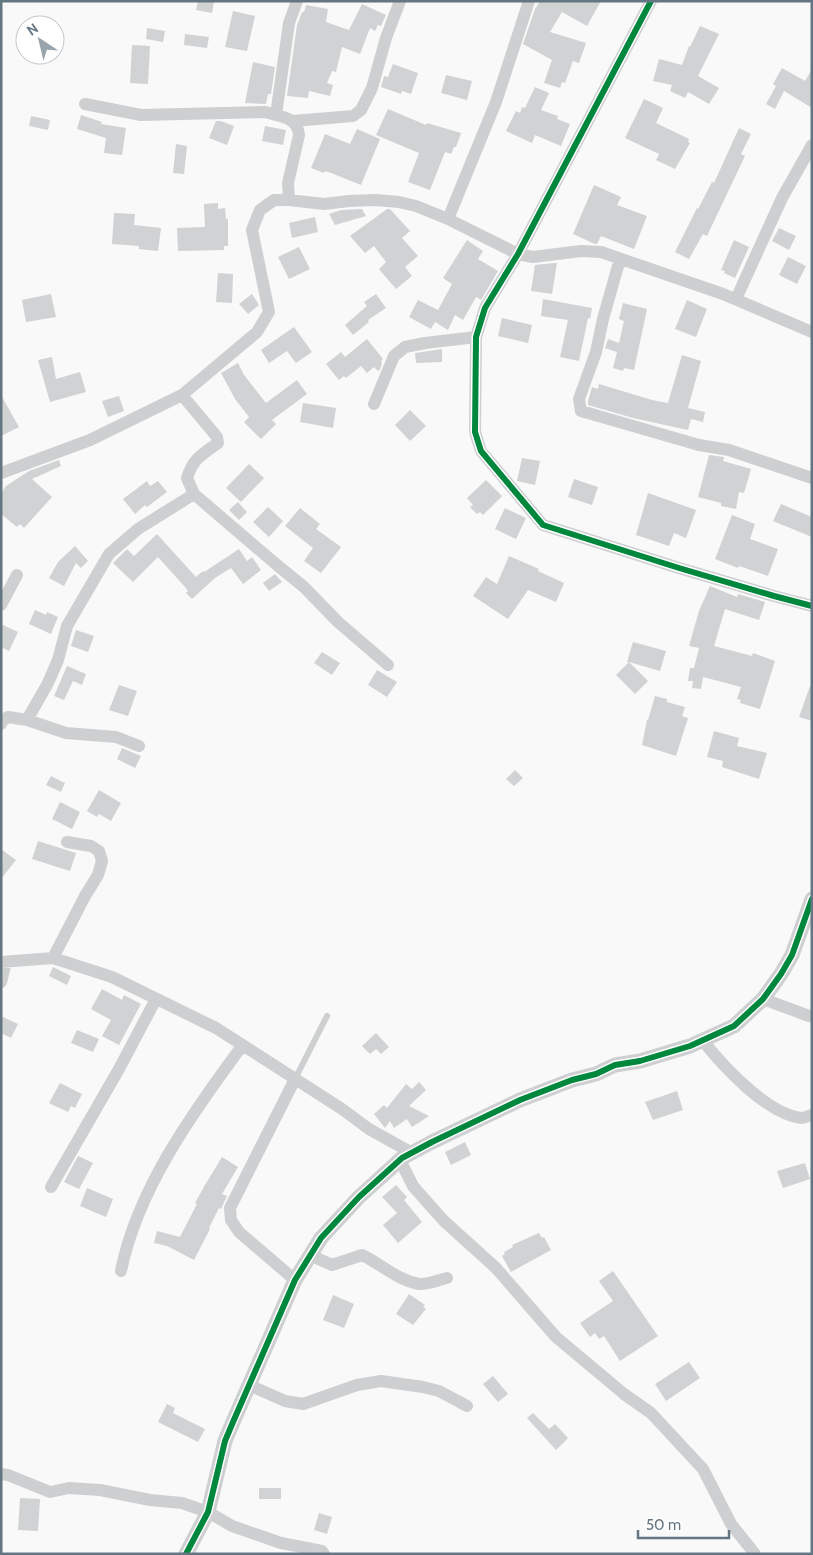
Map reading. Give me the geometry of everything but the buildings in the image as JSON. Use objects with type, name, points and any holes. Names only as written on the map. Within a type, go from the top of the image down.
[{"type":"street","points":[[276,115],[289,23],[297,1]]},
{"type":"street","points":[[85,104],[141,114],[265,112],[293,121],[353,116],[361,110],[372,88],[386,38],[400,1]]},
{"type":"street","points":[[448,219],[496,102],[529,1]]},
{"type":"street","points":[[651,1],[518,254],[485,308],[476,338],[475,432],[481,451],[543,525],[689,571],[812,606]]},
{"type":"street","points":[[289,200],[288,183],[299,135],[293,121]]},
{"type":"street","points":[[736,299],[782,198],[812,144]]},
{"type":"street","points":[[1,473],[90,440],[182,395],[257,332],[269,312],[252,230],[260,210],[274,200],[324,204],[375,200],[416,206],[448,219],[518,254],[533,257],[601,252],[736,299],[812,332]]},
{"type":"street","points":[[623,260],[618,266],[596,352],[579,399],[581,412],[699,445],[729,450],[812,478]]},
{"type":"street","points":[[374,404],[394,356],[405,347],[476,338]]},
{"type":"street","points":[[182,395],[217,437],[218,443],[202,454],[191,465],[187,478],[194,494],[304,587],[338,622],[388,665]]},
{"type":"street","points":[[27,720],[48,683],[58,660],[67,626],[109,554],[138,529],[194,494]]},
{"type":"street","points":[[1,606],[17,575]]},
{"type":"street","points":[[1,724],[8,717],[27,720],[66,733],[116,737],[139,746]]},
{"type":"street","points":[[53,958],[84,896],[98,875],[102,861],[100,851],[91,846],[67,842]]},
{"type":"street","points":[[186,1554],[208,1512],[225,1441],[295,1280],[321,1238],[359,1197],[406,1156],[520,1100],[615,1066],[640,1061],[703,1041],[734,1026],[763,999],[781,974],[792,955],[811,901]]},
{"type":"street","points":[[1,982],[4,962],[53,958],[112,976],[216,1028],[342,1109],[406,1156],[413,1186],[426,1202],[496,1268],[556,1338],[624,1394],[651,1413],[702,1469],[731,1524],[755,1554]]},
{"type":"street","points":[[51,1187],[119,1069],[156,998]]},
{"type":"street","points":[[763,999],[812,1016]]},
{"type":"street","points":[[703,1041],[721,1063],[742,1083],[770,1105],[787,1114],[802,1118],[812,1115]]},
{"type":"street","points":[[121,1271],[134,1226],[155,1180],[171,1151],[242,1046]]},
{"type":"street","points":[[295,1079],[230,1208],[231,1220],[239,1232],[295,1280]]},
{"type":"street","points":[[310,1255],[332,1265],[362,1255],[374,1261],[388,1272],[420,1284],[446,1278]]},
{"type":"street","points":[[249,1385],[285,1401],[303,1404],[357,1385],[381,1381],[439,1391],[467,1406]]},
{"type":"street","points":[[1,1474],[8,1474],[50,1492],[69,1488],[100,1490],[150,1500],[182,1503],[208,1512],[232,1526],[281,1543],[322,1551],[324,1554]]},
{"type":"lane","points":[[295,1079],[326,1016]]},
{"type":"cycle path","points":[[651,1],[518,254],[485,308],[476,337],[475,432],[481,451],[543,525],[679,568],[812,606]]},
{"type":"cycle path","points":[[186,1554],[208,1512],[225,1441],[295,1280],[321,1238],[359,1197],[402,1158],[520,1100],[572,1080],[596,1074],[615,1065],[640,1061],[690,1046],[734,1026],[763,999],[781,974],[792,955],[812,899]]}]
